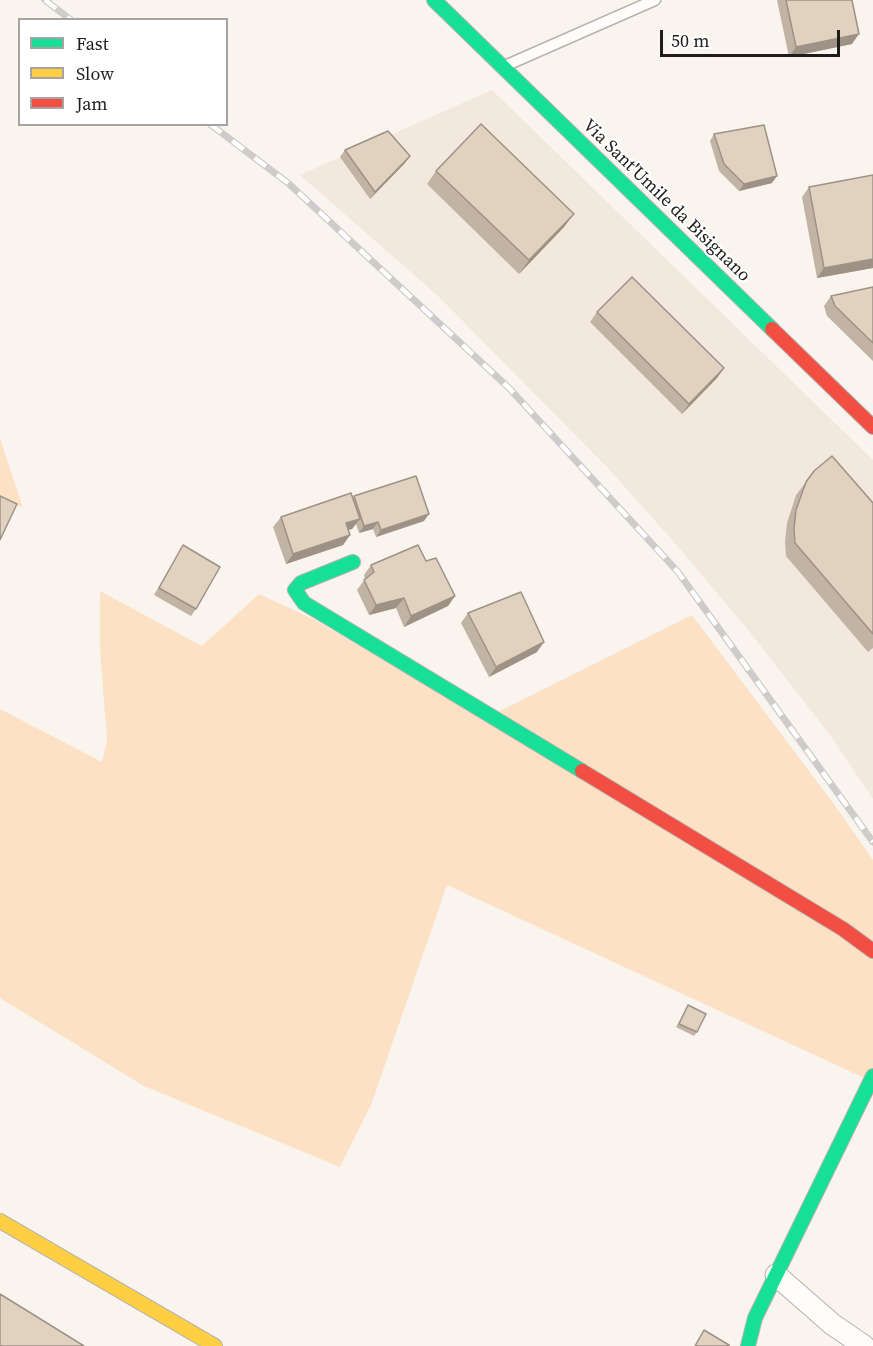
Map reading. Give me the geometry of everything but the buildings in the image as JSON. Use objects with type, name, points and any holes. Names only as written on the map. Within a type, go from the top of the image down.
[{"type":"street","name":"Via Sant'Umile da Bisignano","points":[[434,0],[873,427]]},
{"type":"street","points":[[352,562],[301,583],[296,590],[304,603],[843,929],[873,951]]},
{"type":"street","points":[[748,1346],[755,1318],[873,1076]]},
{"type":"street","points":[[0,1221],[215,1346]]},
{"type":"street","points":[[776,1275],[832,1324],[864,1346]]},
{"type":"lane","points":[[503,67],[655,0]]},
{"type":"shaded area","points":[[492,90],[873,460],[873,799],[830,735],[749,631],[606,466],[438,296],[300,175]]},
{"type":"shaded area","points":[[0,438],[23,508],[0,497]]},
{"type":"shaded area","points":[[100,591],[202,646],[259,594],[313,619],[484,719],[692,615],[873,860],[873,1082],[447,885],[371,1105],[340,1167],[144,1086],[0,998],[0,709],[102,762],[107,740],[100,648]]},
{"type":"railway","points":[[45,0],[68,18]]},
{"type":"railway","points":[[213,126],[288,183],[509,388],[678,572],[873,842]]},
{"type":"traffic: fast","points":[[434,0],[772,329]]},
{"type":"traffic: fast","points":[[353,562],[301,583],[295,590],[304,603],[582,771]]},
{"type":"traffic: fast","points":[[748,1346],[755,1318],[873,1076]]},
{"type":"traffic: slow","points":[[0,1221],[215,1346]]},
{"type":"traffic: jam","points":[[772,329],[873,427]]},
{"type":"traffic: jam","points":[[582,771],[843,929],[873,951]]}]
